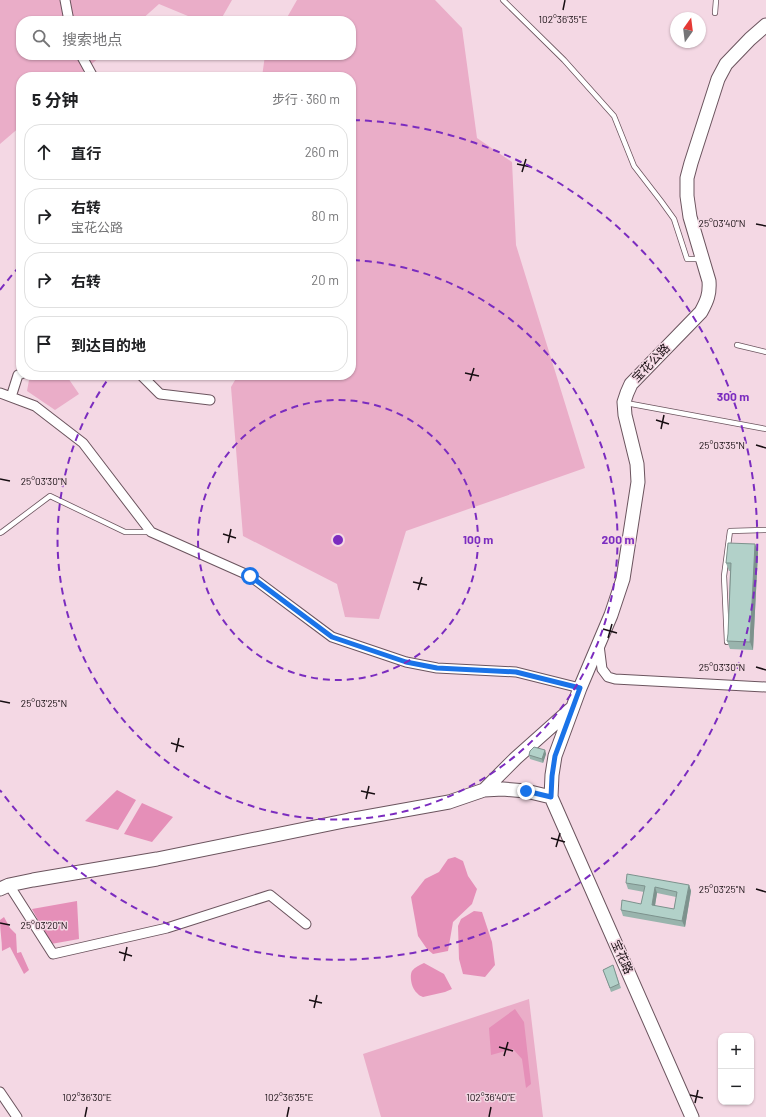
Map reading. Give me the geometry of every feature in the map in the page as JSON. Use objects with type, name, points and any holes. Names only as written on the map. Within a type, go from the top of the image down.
[{"type":"street","points":[[65,0],[68,16]]},
{"type":"street","name":"宝花公路","points":[[551,797],[555,756],[572,708],[599,644],[623,579],[638,482],[637,464],[625,415],[624,402],[631,384],[701,312],[706,303],[710,292],[709,281],[690,217],[686,196],[687,178],[718,79],[726,64],[766,25]]},
{"type":"street","points":[[84,60],[91,72]]},
{"type":"street","points":[[11,397],[16,380]]},
{"type":"street","points":[[146,380],[160,394],[210,400]]},
{"type":"street","points":[[0,393],[35,406],[83,443],[151,532],[250,576],[332,637],[406,662],[437,668],[516,672],[580,688]]},
{"type":"street","points":[[599,644],[602,669],[608,677],[615,679],[766,687]]},
{"type":"street","points":[[484,790],[516,758],[572,708]]},
{"type":"street","points":[[306,924],[270,895],[167,928],[53,954],[5,887],[449,802],[484,790],[526,791],[551,797]]},
{"type":"street","name":"宝花路","points":[[551,797],[692,1117]]},
{"type":"street","points":[[0,1092],[17,1117]]},
{"type":"lane","points":[[503,0],[564,60],[614,116],[634,166],[674,219],[687,259],[702,259]]},
{"type":"lane","points":[[716,0],[716,13]]},
{"type":"lane","points":[[737,345],[766,352]]},
{"type":"lane","points":[[624,402],[766,429]]},
{"type":"lane","points":[[0,533],[50,496],[125,532],[151,532]]},
{"type":"lane","points":[[727,642],[724,576],[730,531],[766,530]]},
{"type":"shaded area","points":[[0,0],[232,0],[223,16],[188,16],[159,4],[146,16],[16,16],[16,60],[96,60],[83,72],[16,72],[16,130],[0,144]]},
{"type":"shaded area","points":[[297,0],[435,0],[462,28],[477,138],[512,162],[516,245],[585,468],[406,531],[379,619],[345,617],[337,584],[243,536],[231,387],[235,380],[356,380],[356,72],[263,72],[264,60],[356,60],[356,16],[288,16]]},
{"type":"shaded area","points":[[29,380],[69,380],[79,394],[55,410],[27,391]]},
{"type":"shaded area","points":[[117,790],[136,800],[118,830],[85,821]]},
{"type":"shaded area","points":[[142,803],[173,817],[152,842],[124,834]]},
{"type":"shaded area","points":[[455,857],[463,861],[468,876],[477,889],[472,904],[453,922],[448,951],[433,954],[427,949],[418,936],[411,897],[425,879],[439,872],[448,859]]},
{"type":"shaded area","points":[[77,901],[79,939],[51,944],[32,909]]},
{"type":"shaded area","points":[[474,911],[482,912],[492,942],[495,965],[485,977],[463,974],[459,959],[458,926],[461,919]]},
{"type":"shaded area","points":[[4,917],[10,928],[16,934],[17,953],[21,952],[29,970],[24,974],[10,947],[2,951],[0,920]]},
{"type":"shaded area","points":[[424,963],[444,974],[452,989],[423,997],[418,994],[412,986],[411,974],[415,968]]},
{"type":"shaded area","points":[[529,999],[543,1117],[381,1117],[363,1054]]},
{"type":"shaded area","points":[[515,1009],[524,1022],[531,1084],[526,1088],[522,1059],[513,1049],[491,1055],[489,1028]]},
{"type":"building","points":[[728,543],[755,544],[750,642],[727,641],[731,563],[726,563]]},
{"type":"building","points":[[534,747],[545,750],[542,759],[529,755],[530,751]]},
{"type":"building","points":[[627,874],[689,885],[682,921],[621,910],[622,900],[641,904],[645,886],[626,883]],"holes":[[[655,887],[677,892],[674,909],[652,905]]]},
{"type":"building","points":[[613,965],[619,984],[610,988],[603,970]]},
{"type":"route","points":[[250,576],[332,637],[406,662],[437,668],[516,672],[580,688],[555,756],[551,797],[526,791]]}]
